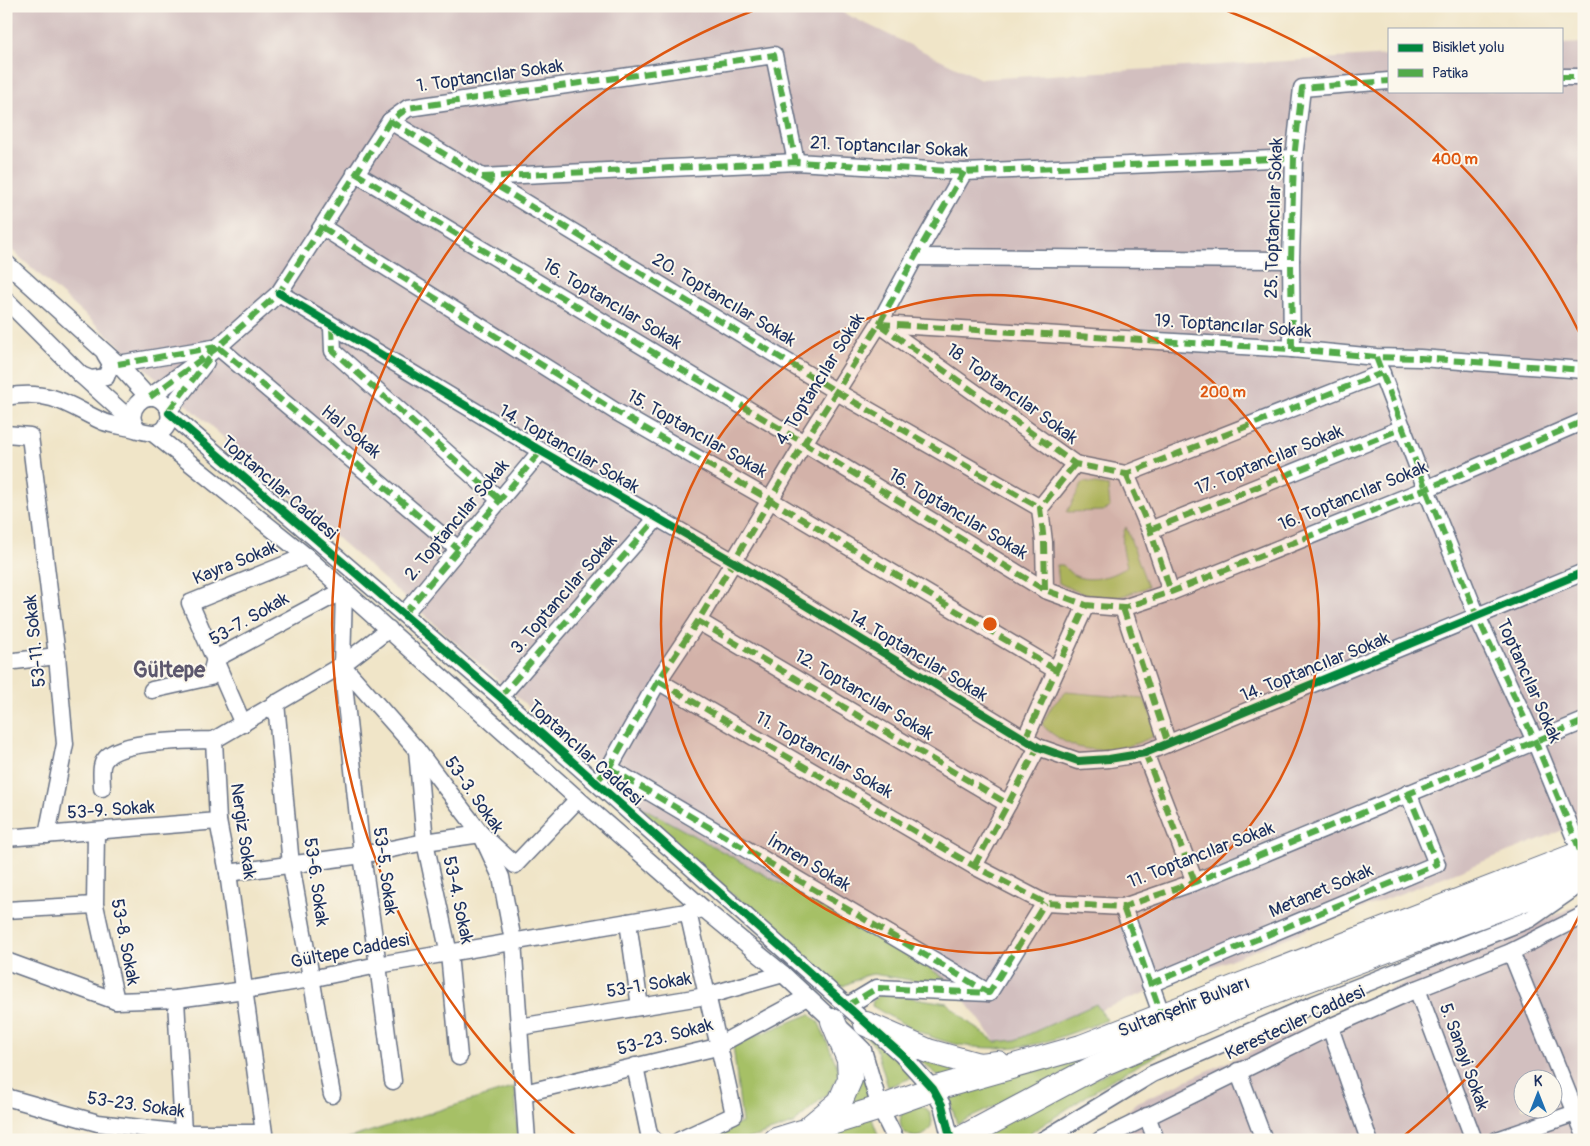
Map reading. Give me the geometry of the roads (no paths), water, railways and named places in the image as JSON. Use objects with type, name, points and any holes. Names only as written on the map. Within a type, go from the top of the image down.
[{"type":"highway","name":"Sultanşehir Bulvarı","points":[[776,1140],[880,1108],[933,1089],[1081,1047],[1582,853]]},
{"type":"highway","name":"Sultanşehir Bulvarı","points":[[958,1140],[1095,1068],[1253,1000],[1584,877]]},
{"type":"highway","points":[[804,1132],[840,1102],[850,1079],[849,1060],[840,1014]]},
{"type":"highway","points":[[866,1024],[928,1051],[979,1065],[1035,1060]]},
{"type":"street","name":"1. Toptancılar Sokak","points":[[149,397],[218,347],[279,293],[390,121],[408,108],[774,55],[796,162]]},
{"type":"street","points":[[1562,77],[1584,77]]},
{"type":"street","name":"25. Toptancılar Sokak","points":[[1292,349],[1291,260],[1294,158],[1302,88],[1388,81]]},
{"type":"street","name":"20. Toptancılar Sokak","points":[[390,121],[836,392],[1040,508]]},
{"type":"street","name":"21. Toptancılar Sokak","points":[[482,177],[796,162],[964,172],[1294,158]]},
{"type":"street","name":"4. Toptancılar Sokak","points":[[596,782],[609,768],[658,680],[698,621],[804,443],[879,324],[964,172]]},
{"type":"street","name":"16. Toptancılar Sokak","points":[[355,173],[1045,590],[1086,605],[1123,608],[1171,592],[1426,489],[1584,421]]},
{"type":"street","name":"15. Toptancılar Sokak","points":[[322,226],[615,410],[1056,670]]},
{"type":"street","points":[[915,257],[1291,260]]},
{"type":"street","points":[[6,262],[118,364],[149,397]]},
{"type":"street","name":"14. Toptancılar Sokak","points":[[279,293],[332,327],[541,451],[734,562],[1031,743],[1078,761],[1109,759],[1145,753],[1584,572]]},
{"type":"street","name":"Toptancılar Caddesi","points":[[6,300],[81,375],[142,428],[306,556],[578,799],[807,997],[840,1014],[866,1024],[902,1055],[933,1089],[942,1106],[951,1140]]},
{"type":"street","name":"19. Toptancılar Sokak","points":[[879,324],[1292,349],[1376,357],[1420,358],[1584,370]]},
{"type":"street","name":"18. Toptancılar Sokak","points":[[879,324],[1075,464],[1126,474]]},
{"type":"street","points":[[332,327],[333,351],[500,500]]},
{"type":"street","points":[[118,364],[218,347]]},
{"type":"street","name":"1. Toptancılar Sokak","points":[[169,411],[218,347]]},
{"type":"street","name":"Hal Sokak","points":[[218,347],[458,549]]},
{"type":"street","points":[[81,375],[91,379],[106,377],[111,364],[105,354]]},
{"type":"street","name":"Toptancılar Sokak","points":[[1376,357],[1477,616],[1535,741],[1582,853]]},
{"type":"street","points":[[1171,592],[1150,530],[1126,474],[1382,373]]},
{"type":"street","points":[[6,396],[36,395],[53,398],[106,423],[161,431],[169,420],[169,411],[166,404],[161,400],[149,397],[142,399],[135,406],[132,412],[142,428]]},
{"type":"street","name":"Toptancılar Caddesi","points":[[169,411],[596,782],[840,1014],[864,1050],[880,1108],[896,1140]]},
{"type":"street","name":"17. Toptancılar Sokak","points":[[1150,530],[1403,428]]},
{"type":"street","name":"53-11. Sokak","points":[[6,434],[30,436],[57,656],[65,744],[48,835]]},
{"type":"street","name":"2. Toptancılar Sokak","points":[[404,614],[541,451]]},
{"type":"street","points":[[1045,590],[1044,542],[1040,508],[1075,464]]},
{"type":"street","name":"3. Toptancılar Sokak","points":[[500,697],[657,518]]},
{"type":"street","name":"Kayra Sokak","points":[[243,724],[190,603],[306,556]]},
{"type":"street","points":[[342,665],[344,590]]},
{"type":"street","name":"53-7. Sokak","points":[[152,690],[210,677],[214,659],[344,590]]},
{"type":"street","points":[[974,866],[1008,804],[1056,670],[1086,605]]},
{"type":"street","points":[[1123,608],[1168,744]]},
{"type":"street","name":"12. Toptancılar Sokak","points":[[698,621],[1008,804]]},
{"type":"street","points":[[102,788],[103,762],[118,751],[134,746],[161,742],[214,740],[342,665],[389,629]]},
{"type":"street","points":[[6,662],[57,656]]},
{"type":"street","name":"53-3. Sokak","points":[[342,665],[417,750],[481,834],[501,878],[513,941],[527,1140]]},
{"type":"street","name":"53-5. Sokak","points":[[342,665],[362,855],[393,1081]]},
{"type":"street","name":"11. Toptancılar Sokak","points":[[658,680],[974,866],[1045,903],[1123,907],[1194,882],[1584,721]]},
{"type":"street","name":"53-6. Sokak","points":[[276,703],[291,865],[332,1095]]},
{"type":"street","name":"Nergiz Sokak","points":[[214,740],[218,821],[228,873],[264,1133]]},
{"type":"street","name":"53-4. Sokak","points":[[417,750],[425,842],[449,954],[459,1057]]},
{"type":"street","points":[[1145,753],[1194,882]]},
{"type":"street","name":"İmren Sokak","points":[[609,768],[989,993]]},
{"type":"street","name":"Metanet Sokak","points":[[1150,984],[1437,864],[1408,793]]},
{"type":"street","points":[[228,873],[362,855],[425,842],[481,834],[515,865],[578,799]]},
{"type":"street","name":"53-9. Sokak","points":[[6,838],[218,821]]},
{"type":"street","name":"53-8. Sokak","points":[[96,831],[95,905],[116,1001]]},
{"type":"street","points":[[1042,1140],[1152,1074],[1314,1004],[1530,918],[1584,882]]},
{"type":"street","points":[[840,1014],[878,988],[989,993],[1045,903]]},
{"type":"street","points":[[6,910],[95,905]]},
{"type":"street","points":[[1123,907],[1162,1016]]},
{"type":"street","name":"Gültepe Caddesi","points":[[6,961],[116,1001],[176,999],[310,979],[513,941],[704,909]]},
{"type":"street","points":[[680,1140],[734,1115],[720,1045],[706,996],[688,912]]},
{"type":"street","name":"Keresteciler Caddesi","points":[[1100,1140],[1330,1026],[1511,952],[1584,915]]},
{"type":"street","points":[[628,922],[640,1007]]},
{"type":"street","points":[[1511,952],[1580,1111],[1584,1133]]},
{"type":"street","name":"53-1. Sokak","points":[[519,1027],[706,996],[782,974]]},
{"type":"street","name":"5. Sanayi Sokak","points":[[1417,989],[1474,1140]]},
{"type":"street","name":"53-23. Sokak","points":[[524,1093],[713,1048],[807,997]]},
{"type":"street","points":[[176,999],[183,1133]]},
{"type":"street","points":[[1330,1026],[1369,1140]]},
{"type":"street","points":[[635,1066],[649,1134],[654,1140]]},
{"type":"street","points":[[1238,1071],[1264,1140]]},
{"type":"street","name":"53-23. Sokak","points":[[6,1097],[98,1123],[183,1133],[264,1133]]},
{"type":"street","points":[[1497,1140],[1580,1111]]},
{"type":"street","points":[[1147,1116],[1156,1140]]},
{"type":"district","name":"Gültepe","points":[[169,670]]}]
